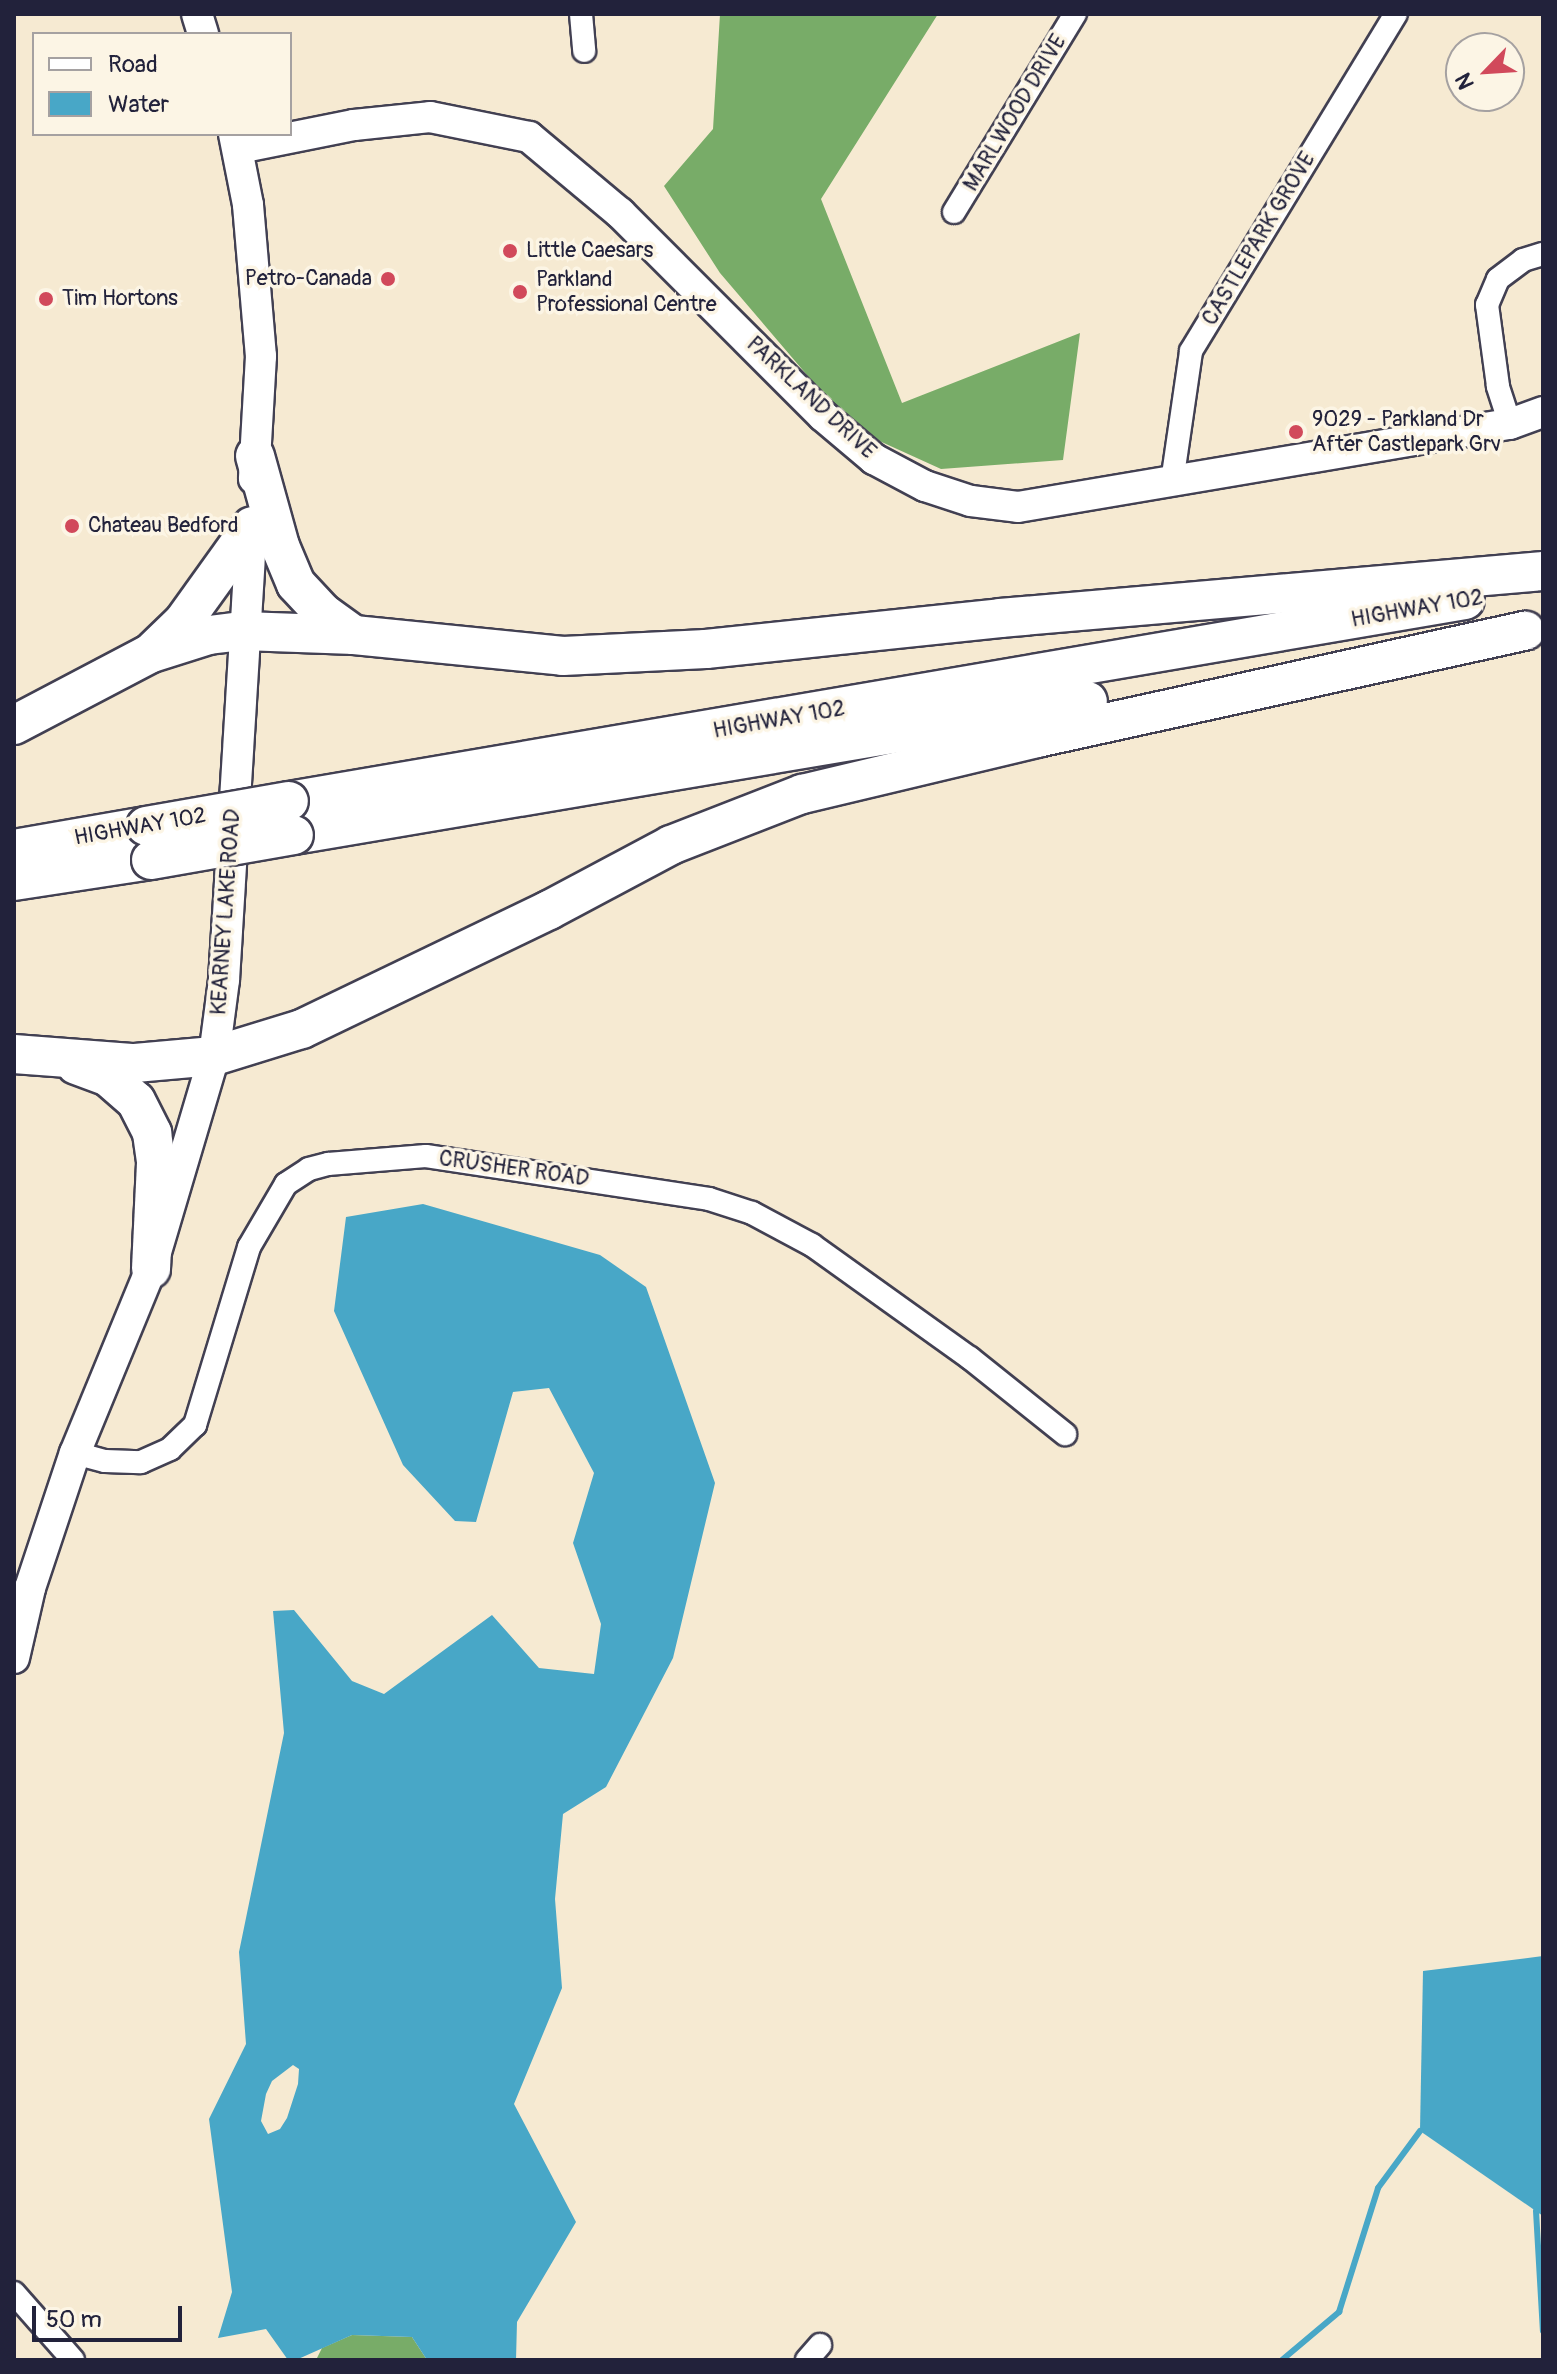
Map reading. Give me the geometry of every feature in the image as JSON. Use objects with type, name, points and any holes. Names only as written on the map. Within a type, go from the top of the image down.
[{"type":"highway","points":[[255,456],[280,546],[296,584],[322,612],[354,635]]},
{"type":"highway","points":[[149,654],[183,622],[252,526]]},
{"type":"highway","points":[[14,725],[149,654],[209,635],[243,631],[354,635],[563,656],[690,650],[1000,618],[1543,571]]},
{"type":"highway","name":"HIGHWAY 102","points":[[14,881],[148,843],[292,818],[883,702],[1543,586]]},
{"type":"highway","points":[[32,1056],[135,1063],[214,1056],[302,1029],[549,910],[671,845],[802,794],[1037,738],[1534,630]]},
{"type":"highway","name":"HIGHWAY 102","points":[[292,818],[944,728],[1255,671],[1534,630]]},
{"type":"highway","name":"HIGHWAY 102","points":[[14,849],[148,843]]},
{"type":"highway","points":[[32,1056],[107,1076],[136,1101],[152,1133],[156,1163],[151,1269]]},
{"type":"main road","name":"PARKLAND DRIVE","points":[[292,133],[430,117],[529,137],[620,213],[823,416],[874,459],[925,486],[971,501],[1018,507],[1510,424],[1543,412]]},
{"type":"main road","name":"PARKLAND DRIVE","points":[[236,141],[273,136]]},
{"type":"main road","name":"KEARNEY LAKE ROAD","points":[[14,1658],[30,1588],[75,1453],[151,1269],[214,1056],[224,980],[261,356],[248,205],[236,141]]},
{"type":"street","points":[[581,14],[584,51]]},
{"type":"street","name":"MARLWOOD DRIVE","points":[[954,212],[1075,14]]},
{"type":"street","name":"CASTLEPARK GROVE","points":[[1172,482],[1191,351],[1396,14]]},
{"type":"street","points":[[1510,424],[1498,386],[1487,305],[1498,279],[1523,260],[1543,254]]},
{"type":"street","name":"CRUSHER ROAD","points":[[75,1453],[105,1461],[141,1462],[170,1449],[195,1425],[249,1247],[286,1184],[309,1169],[328,1164],[426,1156],[709,1199],[752,1213],[794,1233],[825,1253],[970,1358],[1065,1434]]},
{"type":"street","points":[[14,2293],[73,2360]]},
{"type":"green space","points":[[720,14],[938,14],[821,199],[902,403],[1080,333],[1063,460],[941,469],[853,429],[720,273],[664,186],[713,129]]},
{"type":"green space","points":[[352,2335],[412,2337],[427,2360],[316,2360],[322,2348]]},
{"type":"water","points":[[423,1204],[600,1255],[646,1287],[715,1483],[673,1658],[606,1787],[563,1814],[555,1899],[562,1988],[514,2104],[576,2222],[517,2322],[516,2360],[427,2360],[412,2337],[352,2335],[296,2360],[288,2360],[266,2329],[218,2338],[232,2292],[209,2119],[246,2044],[239,1952],[284,1733],[273,1611],[294,1610],[352,1681],[384,1694],[492,1615],[539,1668],[594,1674],[601,1624],[573,1543],[594,1473],[549,1388],[513,1392],[476,1522],[455,1521],[403,1465],[334,1311],[346,1217]],"holes":[[[293,2065],[299,2069],[298,2084],[287,2118],[280,2129],[268,2134],[261,2121],[272,2081]]]},
{"type":"water","points":[[1543,1956],[1543,2216],[1420,2131],[1423,1971]]},
{"type":"waterway","points":[[1282,2360],[1339,2312],[1378,2188],[1420,2131]]},
{"type":"waterway","points":[[1536,2211],[1543,2331]]},
{"type":"place","name":"Little Caesars","points":[[510,251]]},
{"type":"place","name":"Petro-Canada","points":[[388,279]]},
{"type":"place","name":"Parkland Professional Centre","points":[[520,292]]},
{"type":"place","name":"Tim Hortons","points":[[46,299]]},
{"type":"place","name":"9029 - Parkland Dr After Castlepark Grv","points":[[1296,432]]},
{"type":"place","name":"Chateau Bedford","points":[[72,526]]}]
